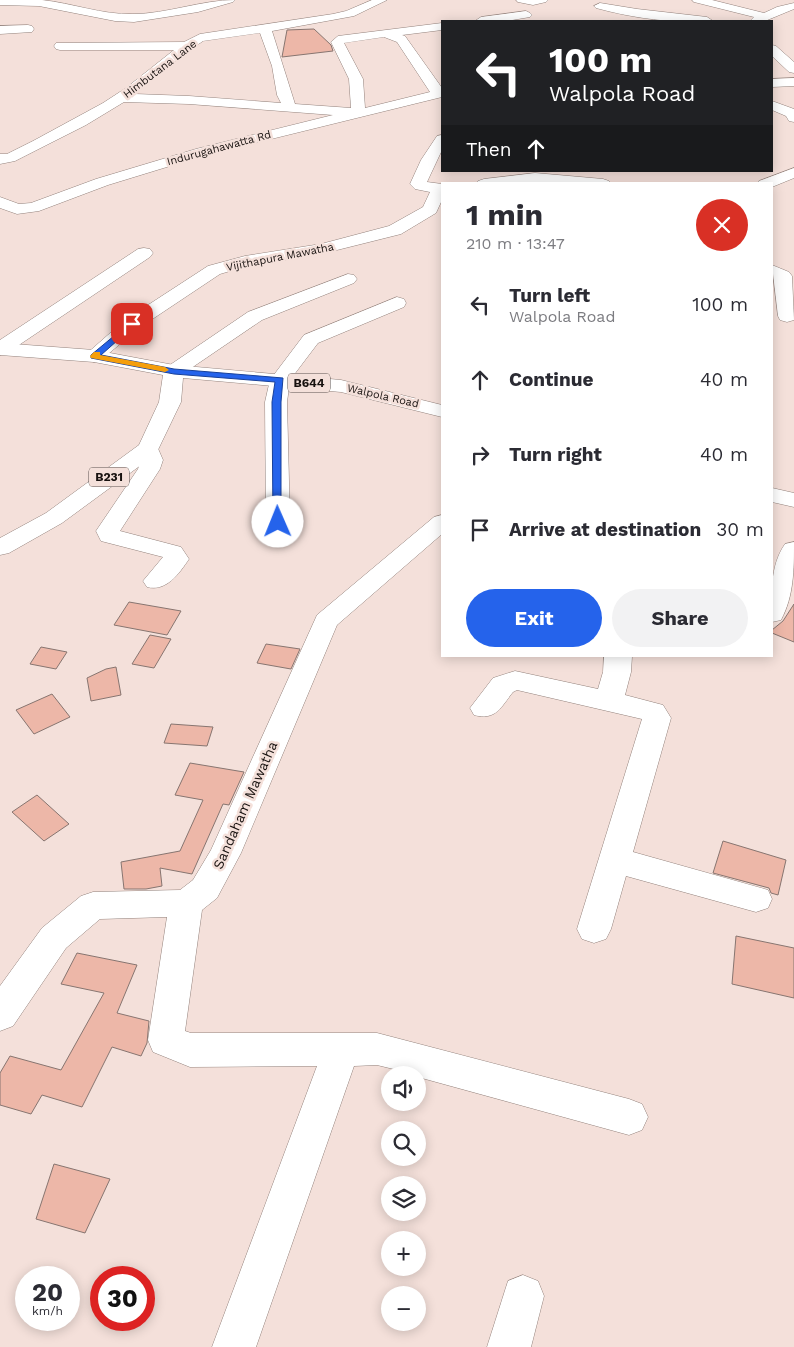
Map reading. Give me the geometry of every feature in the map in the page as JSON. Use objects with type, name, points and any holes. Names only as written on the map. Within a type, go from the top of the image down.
[{"type":"street","points":[[0,2],[39,3],[115,17],[134,18],[198,9],[229,0]]},
{"type":"street","name":"Himbutana Lane","points":[[0,159],[10,158],[70,128],[122,98],[186,46],[200,38],[333,18],[350,14],[381,0]]},
{"type":"street","points":[[522,0],[533,2],[542,0]]},
{"type":"street","points":[[698,0],[761,19],[794,5]]},
{"type":"street","points":[[774,0],[794,5]]},
{"type":"street","points":[[600,6],[687,20]]},
{"type":"street","points":[[488,20],[526,15]]},
{"type":"street","points":[[207,24],[223,34]]},
{"type":"street","points":[[122,98],[358,113],[356,79],[337,42],[342,39],[441,27]]},
{"type":"street","points":[[0,30],[28,29]]},
{"type":"street","points":[[265,29],[278,66],[284,95],[290,108]]},
{"type":"street","points":[[386,34],[401,39],[434,88],[441,94]]},
{"type":"street","points":[[60,46],[186,46]]},
{"type":"street","points":[[773,50],[794,69]]},
{"type":"street","points":[[773,83],[794,82]]},
{"type":"street","name":"Indurugahawatta Rd","points":[[0,202],[17,209],[34,208],[102,182],[201,152],[422,96],[441,95]]},
{"type":"street","points":[[773,96],[787,97]]},
{"type":"street","points":[[773,105],[792,113],[792,125]]},
{"type":"street","points":[[441,141],[429,160],[418,184],[441,189]]},
{"type":"street","points":[[773,164],[794,166]]},
{"type":"street","points":[[772,182],[794,173]]},
{"type":"street","points":[[495,182],[537,174],[590,182]]},
{"type":"street","points":[[773,184],[794,189]]},
{"type":"street","name":"Vijithapura Mawatha","points":[[94,356],[132,324],[214,270],[245,261],[321,249],[395,230],[436,211],[441,189]]},
{"type":"street","points":[[0,349],[144,253]]},
{"type":"street","points":[[773,271],[783,276],[787,316]]},
{"type":"street","points":[[174,371],[255,316],[348,279]]},
{"type":"street","points":[[278,522],[276,402],[280,380],[311,339],[397,303]]},
{"type":"street","name":"B644","points":[[0,349],[94,356],[174,371]]},
{"type":"street","name":"Walpola Road","points":[[174,371],[341,386],[441,410]]},
{"type":"street","name":"B231","points":[[0,548],[54,518],[148,449],[170,402],[174,371]]},
{"type":"street","points":[[148,449],[152,460],[149,469],[108,531],[110,536],[172,552],[176,559],[156,581]]},
{"type":"street","points":[[773,495],[794,500]]},
{"type":"street","name":"Sandaham Mawatha","points":[[186,902],[205,890],[225,853],[326,621],[441,523]]},
{"type":"street","points":[[773,611],[794,549]]},
{"type":"street","points":[[609,701],[617,672],[618,657]]},
{"type":"street","points":[[484,708],[503,684],[515,680],[654,712],[657,718],[594,929]]},
{"type":"street","points":[[615,860],[756,899]]},
{"type":"street","points":[[0,1015],[54,938],[93,906],[186,902],[166,1040],[190,1050],[377,1049],[629,1117]]},
{"type":"street","points":[[234,1347],[342,1048]]},
{"type":"street","points":[[509,1347],[523,1296]]},
{"type":"building","points":[[314,29],[331,45],[333,51],[282,57],[287,30]]},
{"type":"building","points":[[129,602],[181,611],[167,635],[114,625]]},
{"type":"building","points":[[794,604],[794,642],[773,633],[773,629],[783,621]]},
{"type":"building","points":[[150,635],[171,639],[154,668],[132,664]]},
{"type":"building","points":[[266,644],[300,649],[291,669],[257,663]]},
{"type":"building","points":[[41,647],[67,652],[56,669],[30,664]]},
{"type":"building","points":[[116,667],[121,695],[91,701],[87,678],[106,669]]},
{"type":"building","points":[[52,694],[70,717],[34,734],[16,710]]},
{"type":"building","points":[[171,724],[213,727],[207,746],[164,743]]},
{"type":"building","points":[[190,763],[244,772],[229,805],[223,804],[192,874],[160,868],[162,886],[146,889],[124,889],[121,862],[180,851],[203,800],[175,795]]},
{"type":"building","points":[[37,795],[69,824],[44,841],[12,812]]},
{"type":"building","points":[[723,841],[786,860],[778,895],[771,893],[769,888],[713,873]]},
{"type":"building","points":[[736,936],[794,948],[794,998],[732,984]]},
{"type":"building","points":[[77,953],[137,965],[117,1013],[149,1021],[147,1043],[141,1056],[112,1047],[82,1107],[42,1095],[31,1114],[0,1105],[0,1073],[10,1056],[61,1070],[104,993],[61,984]]},
{"type":"building","points":[[54,1164],[110,1179],[85,1233],[36,1219]]},
{"type":"slow traffic","points":[[97,354],[94,356],[165,370]]},
{"type":"route","points":[[132,324],[94,356],[174,371],[280,380],[276,402],[278,522]]}]
